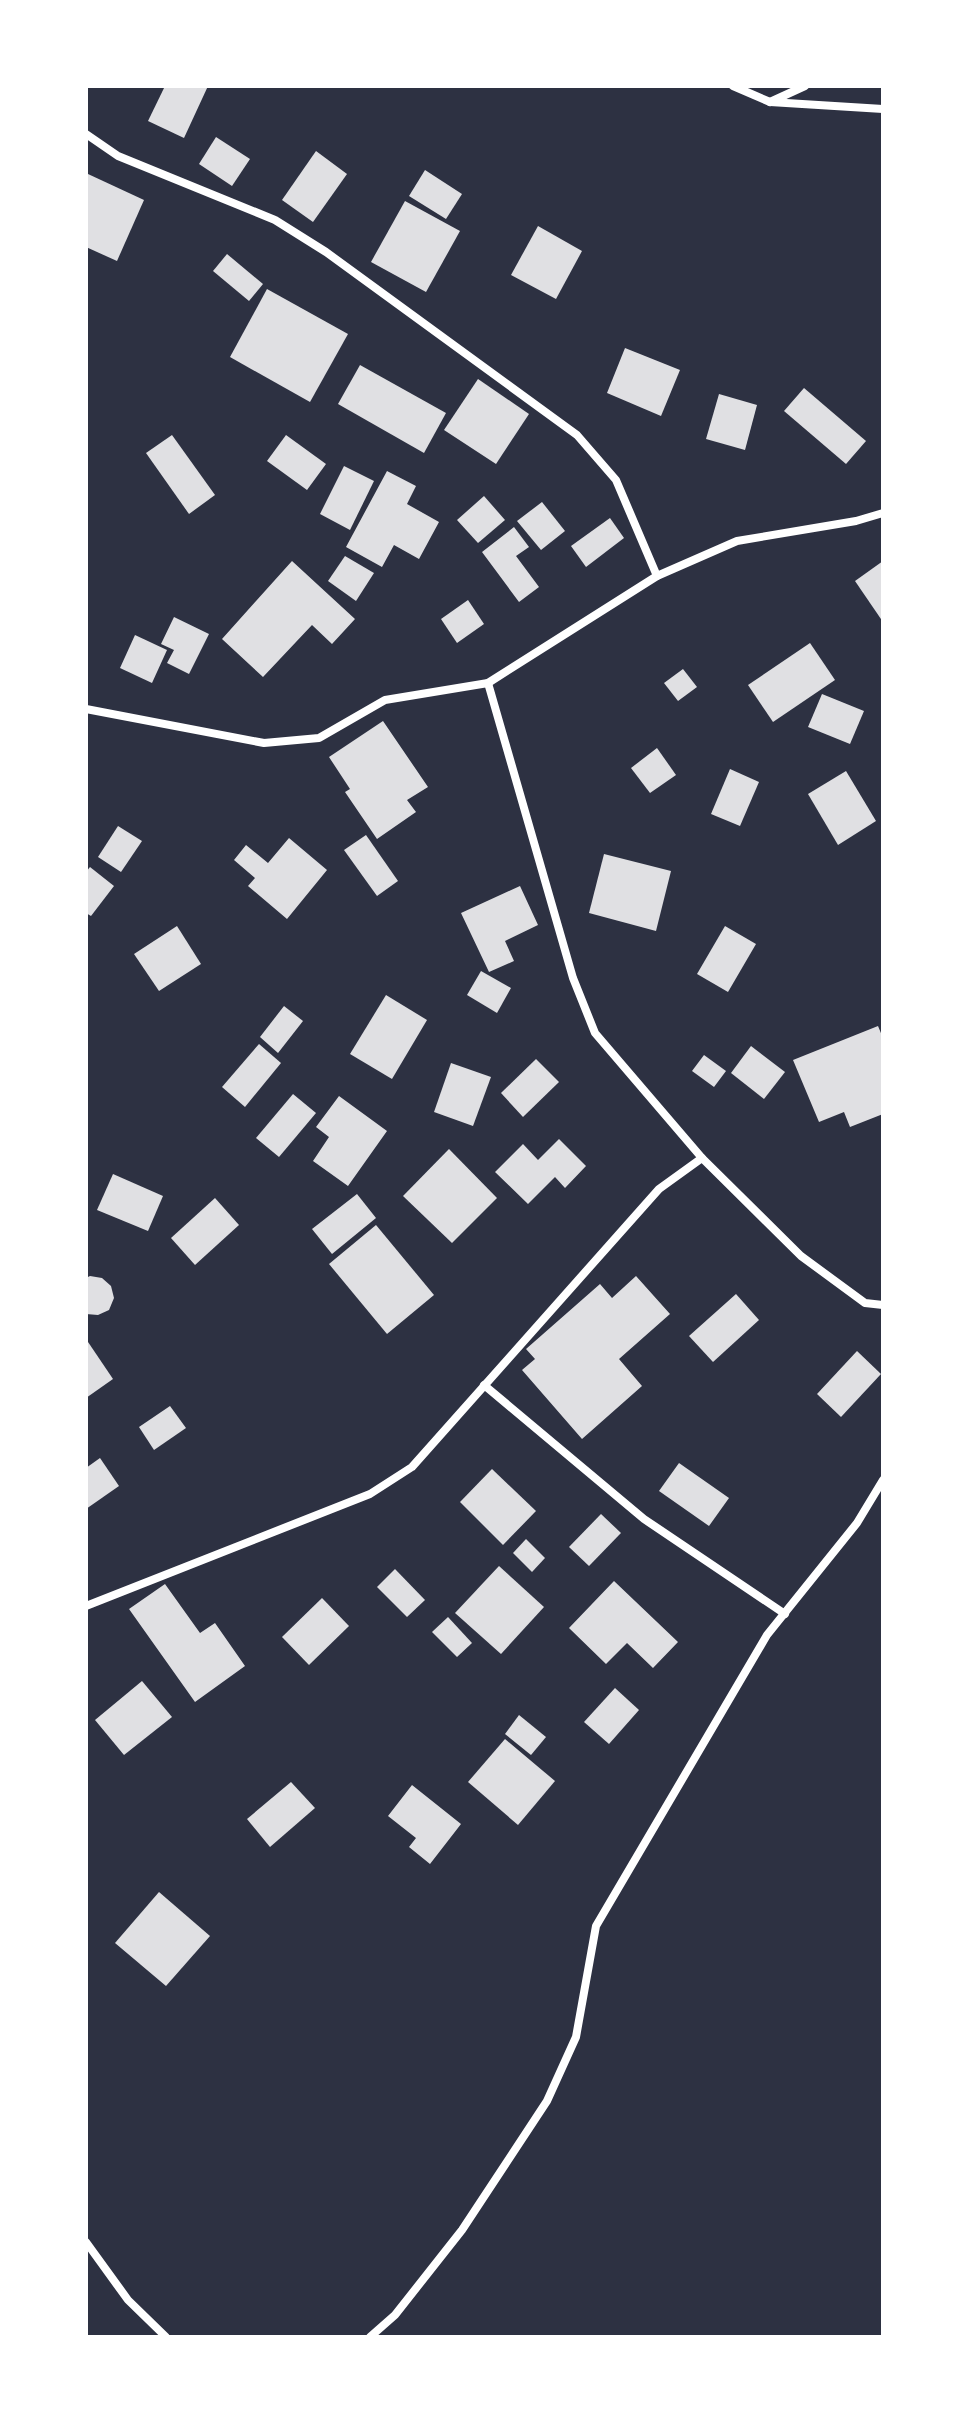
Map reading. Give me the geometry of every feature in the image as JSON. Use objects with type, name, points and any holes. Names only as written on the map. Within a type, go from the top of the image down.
[{"type":"street","points":[[733,86],[770,102],[883,109]]},
{"type":"street","points":[[770,102],[805,86]]},
{"type":"street","points":[[86,134],[118,156],[275,220],[326,252],[577,435],[616,480],[657,576]]},
{"type":"street","points":[[86,709],[264,743],[319,738],[385,700],[488,683],[657,576],[737,541],[856,521],[883,513]]},
{"type":"street","points":[[488,683],[573,978],[595,1033],[702,1158],[801,1256],[865,1303],[883,1305]]},
{"type":"street","points":[[86,1606],[370,1494],[412,1467],[659,1189],[702,1158]]},
{"type":"street","points":[[484,1385],[644,1519],[785,1614]]},
{"type":"street","points":[[370,2337],[395,2315],[462,2230],[547,2101],[576,2037],[596,1926],[767,1635],[857,1523],[883,1480]]},
{"type":"street","points":[[86,2242],[128,2300],[166,2337]]},
{"type":"building","points":[[165,86],[208,86],[184,138],[148,121]]},
{"type":"building","points":[[216,137],[250,159],[232,186],[199,164]]},
{"type":"building","points":[[316,151],[347,174],[313,222],[282,200]]},
{"type":"building","points":[[425,170],[462,194],[446,219],[409,196]]},
{"type":"building","points":[[88,174],[144,200],[117,261],[86,247]]},
{"type":"building","points":[[405,201],[460,231],[426,292],[371,262]]},
{"type":"building","points":[[538,226],[582,251],[556,299],[511,275]]},
{"type":"building","points":[[227,254],[263,284],[249,301],[213,271]]},
{"type":"building","points":[[267,289],[348,334],[310,402],[230,357]]},
{"type":"building","points":[[625,348],[680,370],[661,416],[607,393]]},
{"type":"building","points":[[360,365],[446,413],[424,453],[338,404]]},
{"type":"building","points":[[478,379],[529,414],[496,464],[444,430]]},
{"type":"building","points":[[804,388],[866,441],[846,464],[784,411]]},
{"type":"building","points":[[719,394],[757,405],[745,450],[706,439]]},
{"type":"building","points":[[172,435],[215,495],[189,514],[146,453]]},
{"type":"building","points":[[286,435],[326,464],[307,490],[267,461]]},
{"type":"building","points":[[344,466],[374,481],[350,530],[320,514]]},
{"type":"building","points":[[387,471],[416,486],[407,504],[439,522],[419,559],[394,545],[382,567],[346,547]]},
{"type":"building","points":[[484,496],[505,520],[478,543],[457,520]]},
{"type":"building","points":[[542,502],[565,531],[541,550],[517,521]]},
{"type":"building","points":[[610,518],[624,538],[586,567],[571,546]]},
{"type":"building","points":[[514,527],[529,547],[516,556],[539,587],[519,602],[482,552]]},
{"type":"building","points":[[345,556],[374,573],[356,601],[328,581]]},
{"type":"building","points":[[292,561],[355,619],[332,644],[312,625],[263,677],[222,639]]},
{"type":"building","points":[[883,561],[883,622],[855,581]]},
{"type":"building","points":[[468,600],[484,624],[457,643],[441,619]]},
{"type":"building","points":[[174,617],[209,634],[189,674],[167,663],[174,650],[161,644]]},
{"type":"building","points":[[135,635],[167,650],[152,683],[120,668]]},
{"type":"building","points":[[810,643],[835,680],[773,722],[748,685]]},
{"type":"building","points":[[683,669],[697,687],[678,701],[664,683]]},
{"type":"building","points":[[822,694],[864,711],[850,744],[808,727]]},
{"type":"building","points":[[383,721],[428,787],[407,800],[416,812],[377,839],[345,792],[350,789],[329,757]]},
{"type":"building","points":[[657,748],[676,775],[650,793],[631,768]]},
{"type":"building","points":[[730,769],[759,782],[740,826],[711,814]]},
{"type":"building","points":[[846,771],[876,821],[838,845],[808,794]]},
{"type":"building","points":[[118,826],[142,841],[121,872],[98,857]]},
{"type":"building","points":[[366,835],[398,881],[377,896],[344,850]]},
{"type":"building","points":[[289,838],[327,870],[287,919],[248,886],[255,878],[234,860],[246,845],[268,863]]},
{"type":"building","points":[[604,854],[671,871],[656,931],[589,913]]},
{"type":"building","points":[[90,867],[114,886],[91,916],[86,913],[86,872]]},
{"type":"building","points":[[520,886],[538,925],[505,941],[514,961],[489,972],[461,913]]},
{"type":"building","points":[[177,926],[201,964],[159,991],[134,954]]},
{"type":"building","points":[[725,926],[756,944],[728,992],[697,974]]},
{"type":"building","points":[[481,971],[511,988],[497,1013],[467,995]]},
{"type":"building","points":[[386,995],[427,1020],[392,1079],[350,1054]]},
{"type":"building","points":[[284,1006],[303,1021],[278,1053],[260,1037]]},
{"type":"building","points":[[878,1026],[883,1038],[883,1114],[850,1127],[844,1112],[819,1122],[793,1060]]},
{"type":"building","points":[[259,1044],[281,1063],[245,1107],[222,1087]]},
{"type":"building","points":[[751,1046],[785,1072],[764,1099],[731,1073]]},
{"type":"building","points":[[704,1055],[726,1071],[714,1087],[692,1071]]},
{"type":"building","points":[[536,1059],[559,1082],[523,1117],[501,1093]]},
{"type":"building","points":[[451,1063],[491,1077],[473,1126],[434,1112]]},
{"type":"building","points":[[293,1094],[316,1113],[279,1157],[256,1138]]},
{"type":"building","points":[[339,1096],[387,1131],[348,1186],[313,1161],[329,1137],[316,1127]]},
{"type":"building","points":[[559,1139],[586,1166],[565,1188],[555,1177],[528,1204],[495,1172],[523,1144],[538,1160]]},
{"type":"building","points":[[449,1149],[497,1198],[452,1243],[403,1196]]},
{"type":"building","points":[[113,1174],[163,1196],[148,1231],[97,1210]]},
{"type":"building","points":[[357,1194],[376,1218],[332,1254],[312,1229]]},
{"type":"building","points":[[215,1198],[239,1225],[195,1265],[171,1238]]},
{"type":"building","points":[[376,1225],[434,1295],[387,1334],[329,1264]]},
{"type":"building","points":[[636,1276],[670,1314],[619,1359],[642,1386],[582,1439],[522,1370],[535,1359],[526,1349],[600,1284],[612,1298]]},
{"type":"building","points":[[86,1278],[102,1278],[111,1286],[114,1298],[109,1310],[98,1315],[86,1314]]},
{"type":"building","points":[[736,1294],[759,1320],[713,1362],[689,1336]]},
{"type":"building","points":[[86,1339],[113,1379],[86,1398]]},
{"type":"building","points":[[857,1351],[881,1374],[841,1417],[817,1394]]},
{"type":"building","points":[[170,1406],[186,1428],[154,1450],[139,1427]]},
{"type":"building","points":[[100,1458],[119,1486],[86,1509],[86,1468]]},
{"type":"building","points":[[679,1463],[729,1498],[709,1526],[659,1491]]},
{"type":"building","points":[[492,1469],[536,1511],[503,1545],[460,1502]]},
{"type":"building","points":[[601,1514],[621,1533],[589,1566],[569,1547]]},
{"type":"building","points":[[526,1539],[545,1558],[532,1572],[513,1553]]},
{"type":"building","points":[[499,1566],[544,1607],[501,1654],[455,1613]]},
{"type":"building","points":[[395,1569],[425,1600],[407,1617],[377,1587]]},
{"type":"building","points":[[614,1581],[678,1642],[653,1668],[627,1643],[606,1664],[569,1628]]},
{"type":"building","points":[[165,1584],[200,1633],[215,1623],[245,1666],[195,1702],[129,1609]]},
{"type":"building","points":[[322,1598],[349,1626],[309,1665],[282,1637]]},
{"type":"building","points":[[448,1617],[472,1643],[457,1657],[432,1632]]},
{"type":"building","points":[[142,1681],[172,1717],[124,1755],[95,1720]]},
{"type":"building","points":[[615,1688],[639,1710],[609,1744],[584,1722]]},
{"type":"building","points":[[519,1715],[546,1737],[531,1755],[505,1734]]},
{"type":"building","points":[[505,1739],[555,1781],[518,1825],[468,1782]]},
{"type":"building","points":[[291,1782],[315,1808],[270,1847],[247,1819]]},
{"type":"building","points":[[412,1785],[461,1824],[430,1864],[409,1847],[416,1838],[388,1816]]},
{"type":"building","points":[[159,1892],[210,1936],[166,1986],[115,1943]]}]
